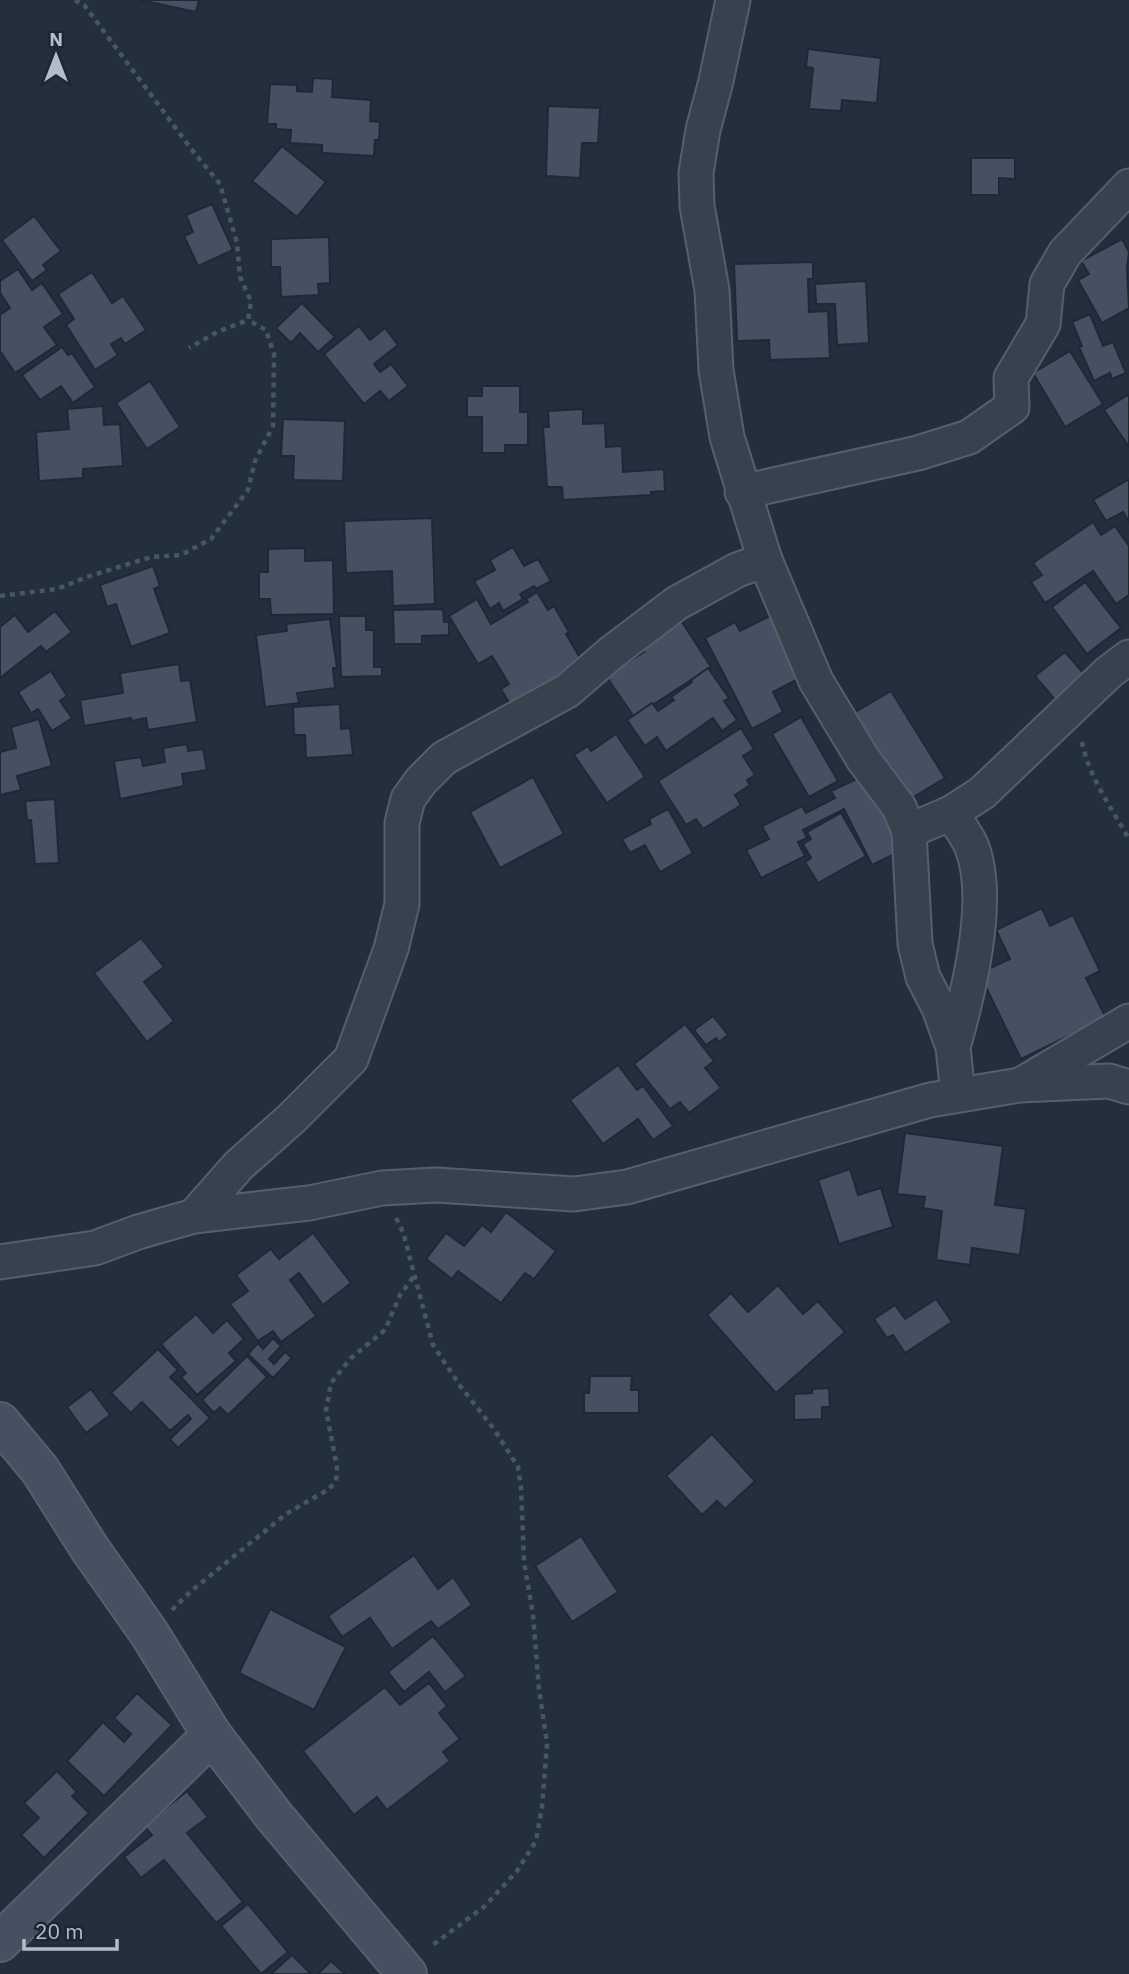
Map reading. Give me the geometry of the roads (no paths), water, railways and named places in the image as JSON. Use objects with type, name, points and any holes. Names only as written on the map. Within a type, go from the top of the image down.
[{"type":"main road","points":[[0,1422],[40,1470],[90,1549],[149,1633],[212,1735],[274,1816],[404,1971]]},
{"type":"main road","points":[[0,1942],[212,1735]]},
{"type":"street","points":[[733,0],[696,173],[697,206],[712,290],[716,370],[727,437],[765,560],[816,681],[863,759],[899,807],[909,831],[911,914],[915,944],[923,977],[939,1008],[953,1047],[958,1094]]},
{"type":"street","points":[[742,492],[918,453],[969,437],[1012,407],[1011,378],[1043,324],[1047,284],[1065,253],[1129,186]]},
{"type":"street","points":[[194,1216],[239,1165],[351,1059],[391,949],[401,904],[401,823],[408,799],[421,781],[444,758],[567,691],[611,653],[677,603],[737,570],[765,560]]},
{"type":"street","points":[[909,831],[951,813],[982,793],[1109,672],[1129,657]]},
{"type":"street","points":[[951,813],[971,846],[980,903],[966,1004],[953,1047]]},
{"type":"street","points":[[1020,1085],[1129,1021]]},
{"type":"street","points":[[0,1262],[96,1248],[138,1232],[194,1216],[309,1203],[382,1188],[436,1185],[574,1194],[627,1187],[897,1108],[958,1094],[1020,1085],[1109,1081],[1129,1087]]}]
